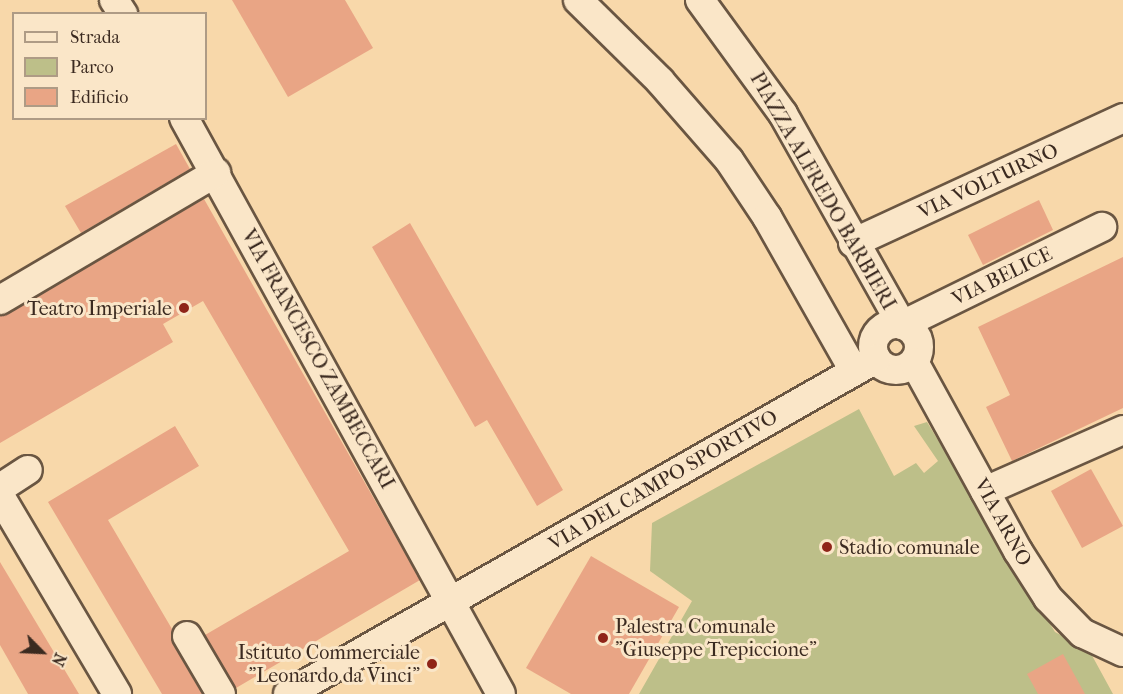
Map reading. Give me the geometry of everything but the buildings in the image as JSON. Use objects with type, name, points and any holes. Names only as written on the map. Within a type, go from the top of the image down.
[{"type":"street","points":[[578,0],[660,81],[729,160],[865,365],[894,371],[914,362],[919,344],[915,336],[902,325],[888,326],[877,333],[865,365]]},
{"type":"street","name":"PIAZZA ALFREDO BARBIERI","points":[[700,0],[774,99],[853,243],[902,325]]},
{"type":"street","name":"VIA VOLTURNO","points":[[853,243],[1123,118]]},
{"type":"street","name":"VIA FRANCESCO ZAMBECCARI","points":[[185,120],[501,694]]},
{"type":"street","points":[[0,300],[216,173]]},
{"type":"street","name":"VIA BELICE","points":[[902,325],[1102,227]]},
{"type":"street","name":"VIA ARNO","points":[[914,362],[1018,551],[1057,608],[1082,633],[1123,652]]},
{"type":"street","name":"VIA DEL CAMPO SPORTIVO","points":[[288,694],[865,365]]},
{"type":"street","points":[[985,491],[1123,430]]},
{"type":"street","points":[[28,470],[2,504],[117,694]]},
{"type":"street","points":[[187,636],[221,694]]},
{"type":"green space","name":"Stadio comunale","points":[[859,409],[894,476],[916,463],[924,473],[938,461],[914,426],[927,422],[1055,632],[1089,650],[1113,694],[639,694],[692,601],[650,571],[652,523]]},
{"type":"place","name":"Teatro Imperiale","points":[[184,308]]},
{"type":"place","name":"Stadio comunale","points":[[827,547]]},
{"type":"place","name":"Palestra Comunale \"Giuseppe Trepiccione\"","points":[[603,638]]},
{"type":"place","name":"Istituto Commerciale \"Leonardo da Vinci\"","points":[[432,664]]}]
